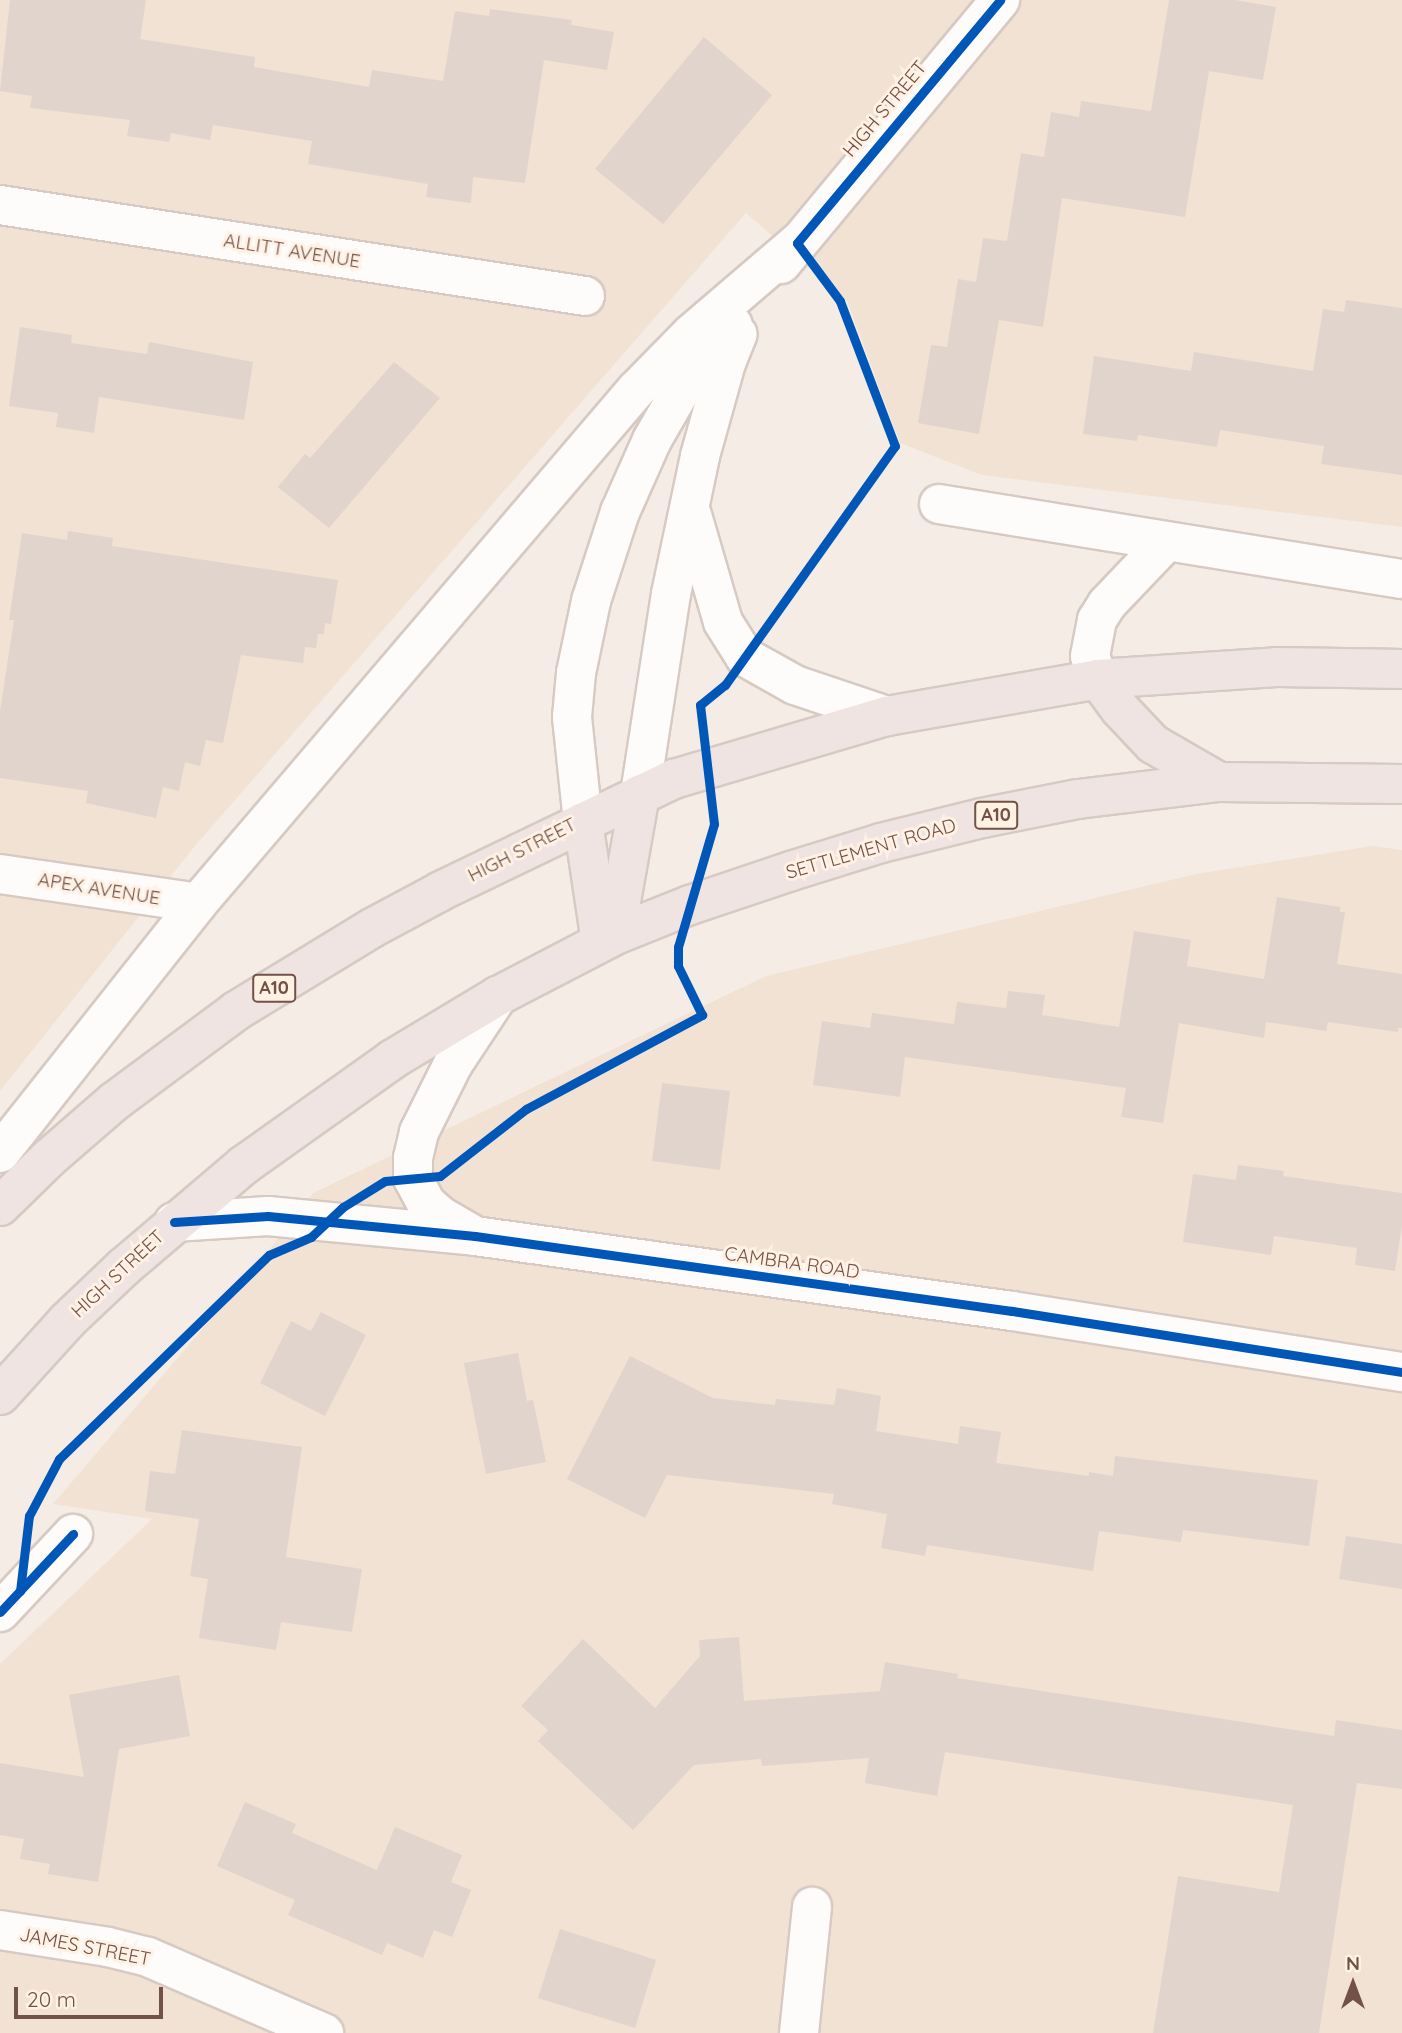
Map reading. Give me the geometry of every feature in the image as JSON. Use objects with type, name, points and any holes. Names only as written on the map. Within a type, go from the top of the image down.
[{"type":"highway","name":"A10","points":[[583,822],[640,794],[706,767],[887,716],[1098,679],[1277,667],[1402,669]]},
{"type":"highway","points":[[1098,679],[1120,709],[1153,744],[1219,782]]},
{"type":"highway","name":"SETTLEMENT ROAD","points":[[608,938],[690,905],[893,840],[982,818],[1078,799],[1219,782],[1402,784]]},
{"type":"highway","points":[[608,938],[640,794]]},
{"type":"highway","points":[[583,822],[608,938]]},
{"type":"highway","name":"HIGH STREET","points":[[0,1206],[48,1159],[115,1101],[236,1011],[372,928],[583,822]]},
{"type":"highway","name":"HIGH STREET","points":[[0,1395],[67,1321],[174,1222],[317,1110],[393,1059],[498,996],[608,938]]},
{"type":"street","name":"HIGH STREET","points":[[583,822],[573,746],[572,700],[591,601],[634,477],[665,415],[701,362],[755,300],[797,243],[1000,0]]},
{"type":"street","name":"ALLITT AVENUE","points":[[0,205],[585,296]]},
{"type":"street","name":"HIGH STREET","points":[[0,1153],[198,903],[636,390],[691,334],[797,243]]},
{"type":"street","name":"HIGH STREET","points":[[640,794],[669,605],[715,396],[726,363],[755,300]]},
{"type":"street","points":[[939,504],[1165,543],[1402,579]]},
{"type":"street","points":[[690,509],[723,622],[746,657],[795,685],[887,716]]},
{"type":"street","points":[[1098,679],[1090,656],[1097,620],[1113,597],[1165,543]]},
{"type":"street","name":"APEX AVENUE","points":[[0,874],[198,903]]},
{"type":"street","name":"CAMBRA ROAD","points":[[475,1236],[442,1217],[426,1203],[414,1179],[413,1158],[419,1132],[453,1064],[498,996]]},
{"type":"street","name":"CAMBRA ROAD","points":[[174,1222],[237,1216],[283,1217],[475,1236],[1012,1311],[1402,1372]]},
{"type":"street","points":[[0,1612],[73,1534]]},
{"type":"street","points":[[799,2033],[812,1907]]},
{"type":"street","name":"JAMES STREET","points":[[0,1930],[108,1947],[148,1957],[324,2033]]},
{"type":"shaded area","points":[[0,0],[1402,0],[1402,527],[982,475],[900,443],[847,301],[746,213],[195,846],[0,1091]]},
{"type":"shaded area","points":[[1372,846],[1402,850],[1402,2033],[0,2033],[0,1664],[152,1519],[53,1504],[262,1259],[313,1193],[766,976],[1196,874]]},
{"type":"building","points":[[10,0],[146,0],[140,39],[255,57],[254,67],[369,87],[372,70],[443,81],[455,11],[489,16],[490,9],[572,20],[571,25],[614,32],[607,70],[544,60],[525,183],[473,177],[471,203],[426,197],[428,184],[308,164],[312,141],[213,125],[210,140],[171,133],[169,142],[127,136],[130,120],[30,108],[32,96],[0,91]]},
{"type":"building","points":[[1169,0],[1235,0],[1276,7],[1263,80],[1209,71],[1185,217],[1062,198],[1043,327],[999,320],[979,434],[918,423],[931,345],[947,347],[958,279],[976,282],[983,238],[1007,241],[1021,153],[1044,157],[1051,112],[1079,117],[1081,101],[1151,111]]},
{"type":"building","points":[[704,37],[772,95],[663,224],[595,169]]},
{"type":"building","points":[[1346,300],[1402,308],[1402,475],[1321,464],[1324,446],[1220,430],[1217,447],[1138,435],[1137,441],[1083,434],[1094,356],[1191,371],[1194,352],[1313,371],[1323,309],[1344,312]]},
{"type":"building","points":[[20,327],[72,335],[71,343],[147,354],[149,342],[253,362],[244,420],[99,397],[94,433],[56,427],[58,413],[9,406]]},
{"type":"building","points":[[394,362],[440,398],[329,528],[278,487],[305,454],[310,458]]},
{"type":"building","points":[[68,531],[113,538],[112,546],[338,580],[331,624],[325,623],[324,634],[318,634],[316,648],[305,647],[303,663],[241,655],[223,743],[206,740],[200,766],[185,762],[179,791],[163,787],[156,818],[86,803],[88,791],[0,778],[0,711],[14,620],[9,620],[22,533],[67,540]]},
{"type":"building","points":[[1277,897],[1340,907],[1340,912],[1345,912],[1337,964],[1402,974],[1402,1028],[1398,1028],[1398,1032],[1328,1022],[1326,1031],[1266,1022],[1264,1038],[1179,1023],[1163,1123],[1121,1117],[1126,1088],[905,1057],[900,1097],[813,1085],[822,1021],[870,1028],[872,1013],[954,1024],[957,1002],[1006,1008],[1008,991],[1045,995],[1042,1015],[1119,1027],[1134,931],[1191,940],[1187,966],[1264,979]]},
{"type":"building","points":[[662,1083],[730,1091],[720,1170],[652,1161]]},
{"type":"building","points":[[1238,1165],[1284,1171],[1283,1176],[1402,1193],[1402,1225],[1395,1271],[1355,1265],[1357,1248],[1274,1236],[1271,1255],[1183,1242],[1193,1174],[1236,1180]]},
{"type":"building","points":[[321,1312],[366,1335],[325,1416],[260,1383],[291,1321],[311,1331]]},
{"type":"building","points":[[518,1353],[527,1401],[533,1400],[546,1462],[486,1474],[464,1363]]},
{"type":"building","points":[[630,1356],[713,1398],[775,1405],[776,1399],[834,1405],[837,1388],[881,1396],[876,1431],[958,1444],[960,1426],[1001,1432],[996,1463],[1089,1476],[1089,1472],[1113,1476],[1115,1456],[1318,1480],[1309,1546],[1183,1530],[1181,1542],[1099,1531],[1093,1571],[927,1545],[925,1556],[881,1548],[887,1514],[832,1504],[834,1494],[667,1475],[645,1518],[567,1479]]},
{"type":"building","points":[[182,1430],[302,1447],[286,1557],[362,1569],[352,1632],[281,1622],[276,1650],[199,1638],[208,1579],[190,1576],[199,1519],[145,1511],[150,1471],[175,1474]]},
{"type":"building","points":[[1346,1536],[1402,1544],[1402,1589],[1339,1579]]},
{"type":"building","points":[[739,1637],[744,1701],[880,1691],[885,1662],[958,1674],[957,1678],[1334,1736],[1336,1720],[1402,1730],[1402,1789],[1357,1783],[1319,2033],[1153,2033],[1178,1876],[1279,1892],[1293,1805],[945,1752],[937,1796],[865,1783],[869,1758],[762,1766],[761,1759],[694,1765],[633,1830],[538,1741],[548,1730],[521,1706],[583,1639],[655,1708],[700,1656],[699,1640]]},
{"type":"building","points":[[179,1675],[190,1736],[119,1749],[98,1882],[48,1874],[50,1864],[20,1859],[24,1839],[0,1835],[0,1763],[84,1777],[69,1695]]},
{"type":"building","points":[[245,1802],[296,1824],[292,1833],[377,1870],[395,1827],[462,1855],[451,1882],[471,1890],[452,1937],[434,1930],[423,1958],[387,1943],[382,1955],[288,1915],[295,1900],[217,1866]]},
{"type":"building","points":[[560,1929],[656,1960],[635,2028],[538,1998]]},
{"type":"cycle path","points":[[20,1591],[29,1516],[59,1459],[269,1255],[311,1237],[343,1207],[385,1181],[440,1176],[526,1109],[702,1015],[678,966],[678,947],[714,824],[700,705],[725,685],[895,446],[840,301],[797,243],[1000,0]]},
{"type":"cycle path","points":[[174,1222],[268,1216],[475,1236],[1012,1311],[1402,1372]]},
{"type":"cycle path","points":[[0,1612],[73,1534]]}]
